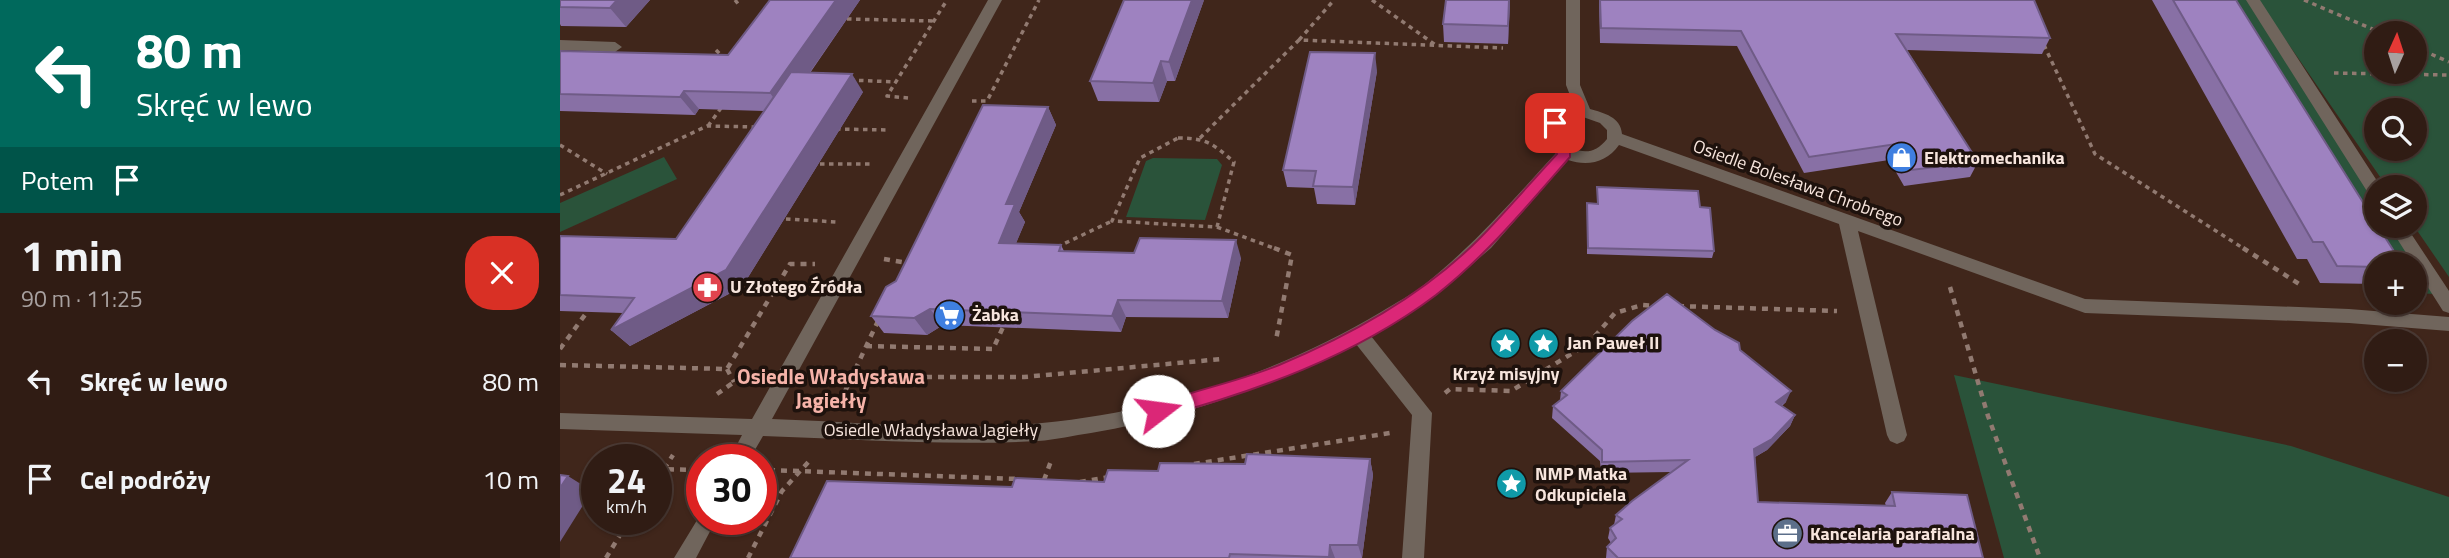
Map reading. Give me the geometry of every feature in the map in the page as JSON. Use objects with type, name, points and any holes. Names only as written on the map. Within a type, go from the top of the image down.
[{"type":"street","points":[[748,444],[995,0]]},
{"type":"street","points":[[1573,0],[1573,85],[1584,112]]},
{"type":"street","points":[[2253,0],[2365,175]]},
{"type":"street","points":[[560,45],[615,47]]},
{"type":"street","points":[[1584,112],[1608,120],[1617,138],[1611,149],[1589,158],[1565,153],[1552,139],[1551,131],[1562,117],[1584,112]]},
{"type":"street","name":"Osiedle Bolesława Chrobrego","points":[[1617,138],[2085,306],[2349,316],[2449,324]]},
{"type":"street","name":"Osiedle Władysława Jagiełły","points":[[560,421],[962,434],[1041,432],[1135,417],[1228,391],[1287,369],[1359,334],[1429,291],[1485,243],[1565,153]]},
{"type":"street","points":[[1847,222],[1897,435]]},
{"type":"street","points":[[2406,238],[2449,306]]},
{"type":"street","points":[[1359,334],[1422,413],[1413,558]]},
{"type":"street","points":[[685,558],[698,535]]},
{"type":"path","points":[[736,0],[739,5]]},
{"type":"path","points":[[906,109],[912,99],[887,96],[947,0]]},
{"type":"path","points":[[964,100],[987,101],[1039,0]]},
{"type":"path","points":[[1200,138],[1299,40],[1334,0]]},
{"type":"path","points":[[1372,0],[1438,46]]},
{"type":"path","points":[[2304,0],[2364,25]]},
{"type":"path","points":[[847,19],[934,21]]},
{"type":"path","points":[[2039,36],[2095,154],[2303,286]]},
{"type":"path","points":[[1299,40],[1503,48]]},
{"type":"path","points":[[716,50],[735,68]]},
{"type":"path","points":[[2427,52],[2449,62]]},
{"type":"path","points":[[2300,72],[2449,75]]},
{"type":"path","points":[[841,80],[896,82]]},
{"type":"path","points":[[560,195],[707,126],[722,107]]},
{"type":"path","points":[[707,126],[761,128]]},
{"type":"path","points":[[828,129],[895,130],[888,142]]},
{"type":"path","points":[[1112,221],[1140,158],[1178,138],[1200,138],[1234,162],[1217,227]]},
{"type":"path","points":[[560,145],[607,174]]},
{"type":"path","points":[[820,163],[875,164],[868,176]]},
{"type":"path","points":[[786,219],[841,222],[835,233]]},
{"type":"path","points":[[1054,248],[1112,221],[1217,227],[1292,255],[1275,344],[1280,342]]},
{"type":"path","points":[[885,247],[878,259],[908,261],[903,270]]},
{"type":"path","points":[[727,369],[790,264],[817,264],[823,254]]},
{"type":"path","points":[[1941,255],[1988,415],[2040,558]]},
{"type":"path","points":[[1185,465],[1392,433],[1422,413],[1450,389],[1511,391],[1588,343],[1615,313],[1642,305],[1868,312]]},
{"type":"path","points":[[560,349],[587,312]]},
{"type":"path","points":[[851,377],[883,312]]},
{"type":"path","points":[[866,346],[993,349],[1008,316]]},
{"type":"path","points":[[888,378],[1024,377],[1225,358]]},
{"type":"path","points":[[560,365],[727,369]]},
{"type":"path","points":[[727,369],[734,383]]},
{"type":"path","points":[[777,470],[1056,481]]},
{"type":"path","points":[[748,558],[782,492],[804,470]]},
{"type":"path","points":[[1068,481],[1119,476]]},
{"type":"path","points":[[606,558],[620,535]]},
{"type":"green space","points":[[2211,0],[2248,0],[2364,182],[2364,238],[2400,238],[2408,252],[2369,252]]},
{"type":"green space","points":[[2258,0],[2449,0],[2449,277],[2422,238],[2427,238],[2427,175],[2379,175],[2369,161],[2427,161],[2427,98],[2364,98],[2364,154]]},
{"type":"green space","points":[[664,157],[677,179],[560,232],[560,203]]},
{"type":"green space","points":[[1153,158],[1217,159],[1222,165],[1205,220],[1126,217],[1146,161]]},
{"type":"green space","points":[[2427,281],[2435,294],[2427,294]]},
{"type":"green space","points":[[1954,375],[2291,446],[2449,497],[2449,558],[2004,558]]},
{"type":"building","points":[[560,0],[617,0],[610,8],[560,7]]},
{"type":"building","points":[[770,0],[836,0],[770,93],[684,91],[680,97],[560,94],[560,51],[728,55]]},
{"type":"building","points":[[1124,0],[1192,0],[1169,62],[1161,61],[1153,83],[1090,81]]},
{"type":"building","points":[[1446,0],[1509,0],[1508,26],[1443,24]]},
{"type":"building","points":[[1600,0],[2034,0],[2050,38],[1896,34],[1978,162],[1911,170],[1896,144],[1809,157],[1741,31],[1601,28]]},
{"type":"building","points":[[2173,0],[2236,0],[2364,204],[2364,238],[2386,238],[2394,252],[2364,252],[2364,267],[2337,266],[2323,242],[2313,242]]},
{"type":"building","points":[[1310,52],[1375,53],[1353,187],[1313,186],[1316,171],[1283,170]]},
{"type":"building","points":[[791,72],[852,74],[726,270],[611,330],[634,298],[560,295],[560,236],[676,239]]},
{"type":"building","points":[[983,105],[1048,107],[1006,204],[1015,204],[999,243],[1061,245],[1059,251],[1134,253],[1140,238],[1236,240],[1222,301],[1118,300],[1112,316],[930,309],[914,318],[871,316],[886,287],[896,281]]},
{"type":"building","points":[[1597,187],[1698,191],[1700,207],[1710,208],[1714,251],[1588,248],[1587,203],[1598,204]]},
{"type":"building","points":[[1667,294],[1715,330],[1739,343],[1740,350],[1791,391],[1776,402],[1795,415],[1772,439],[1754,449],[1758,502],[1895,506],[1892,492],[1967,495],[1983,558],[1618,558],[1607,547],[1616,538],[1610,528],[1622,519],[1616,515],[1688,460],[1602,462],[1602,450],[1553,406],[1567,395],[1561,391],[1632,321]]},
{"type":"building","points":[[1247,454],[1370,459],[1358,545],[1330,545],[1329,557],[1230,554],[1229,558],[790,558],[827,481],[1012,487],[1015,478],[1104,482],[1108,470],[1158,471],[1160,463],[1245,464]]},
{"type":"building","points":[[560,475],[568,476],[560,488]]},
{"type":"place","name":"Elektromechanika","points":[[1901,158]]},
{"type":"place","name":"U Złotego Źródła","points":[[707,287]]},
{"type":"place","name":"Żabka","points":[[949,315]]},
{"type":"place","name":"Jan Paweł II","points":[[1544,343]]},
{"type":"place","name":"Krzyż misyjny","points":[[1506,344]]},
{"type":"place","name":"NMP Matka Odkupiciela","points":[[1512,484]]},
{"type":"place","name":"Kancelaria parafialna","points":[[1787,534]]},
{"type":"district","name":"Osiedle Władysława Jagiełły","points":[[831,389]]},
{"type":"route","points":[[1158,411],[1228,391],[1287,369],[1359,334],[1429,291],[1485,243],[1565,153],[1557,148],[1552,139],[1551,131],[1555,123]]}]
